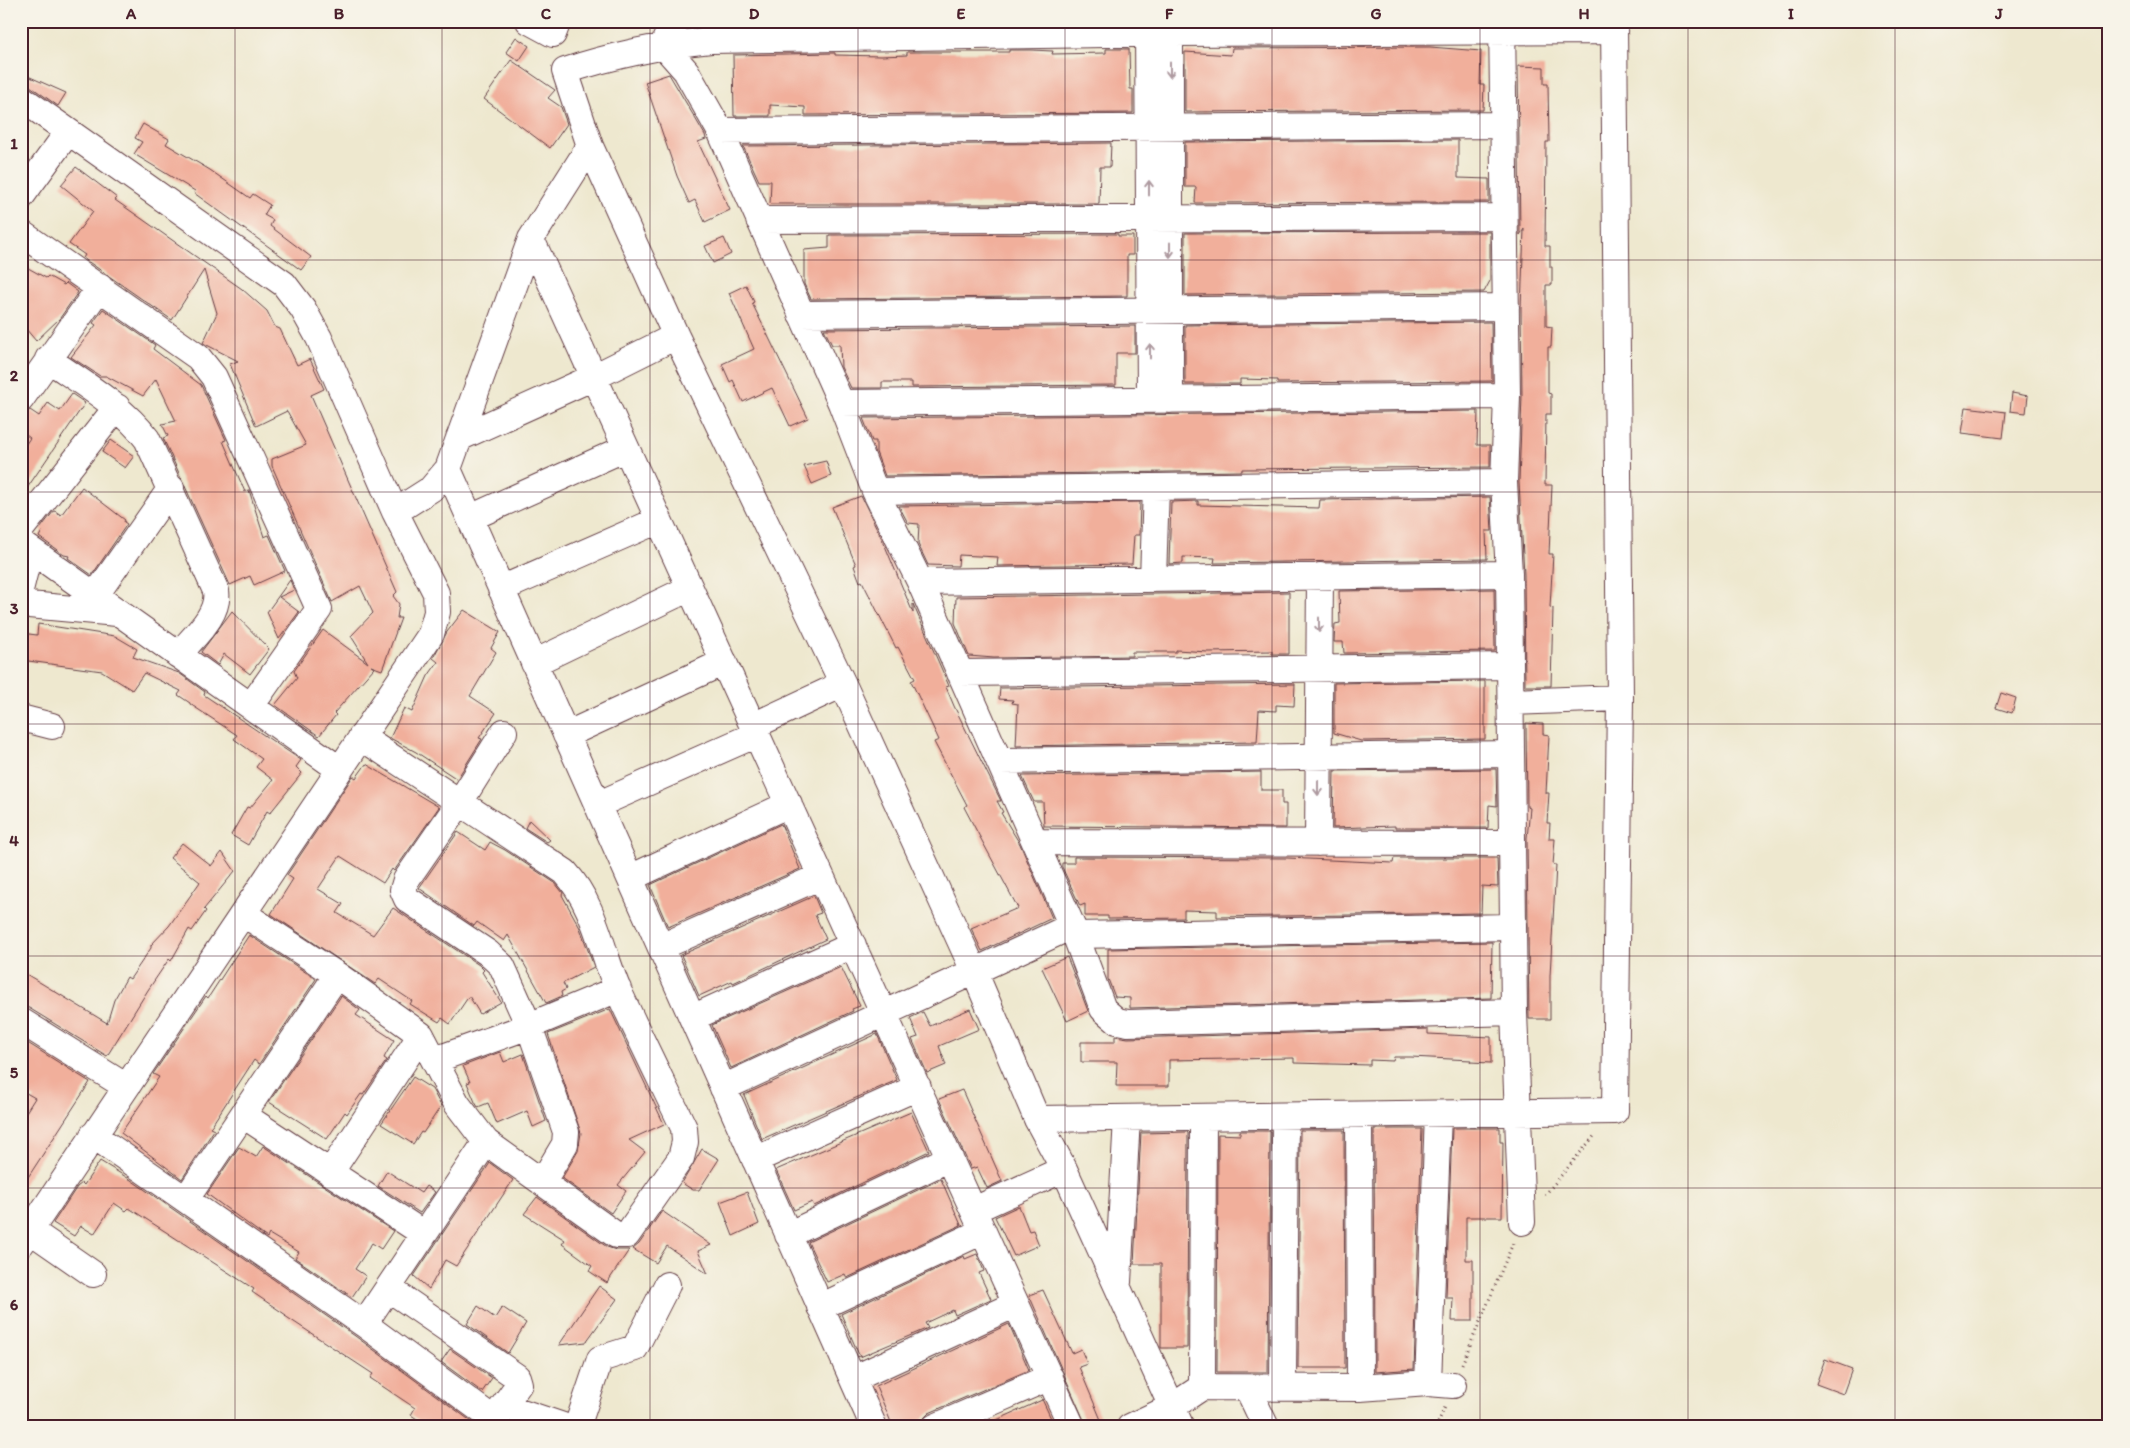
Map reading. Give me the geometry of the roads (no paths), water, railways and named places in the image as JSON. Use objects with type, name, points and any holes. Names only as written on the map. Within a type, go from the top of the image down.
[{"type":"street","points":[[529,21],[556,27],[565,71],[590,146],[676,336],[844,684],[974,972],[1037,1119],[1064,1169],[1177,1417]]},
{"type":"street","points":[[663,45],[674,21]]},
{"type":"street","points":[[1502,26],[1506,307],[1504,482],[1509,574],[1516,1114],[1522,1222]]},
{"type":"street","points":[[565,71],[606,58],[663,45],[712,40],[1159,27],[1614,26],[1620,698],[1615,1111],[1516,1114],[1037,1119]]},
{"type":"street","points":[[1159,27],[1160,400]]},
{"type":"street","points":[[663,45],[686,71],[720,131],[841,403],[875,492],[920,582],[1074,931],[1103,1008],[1117,1021],[1128,1023],[1514,1012]]},
{"type":"street","points":[[21,98],[284,284],[304,308],[319,338],[395,512],[436,593],[437,612],[430,634],[244,914],[125,1086],[93,1136],[24,1233],[93,1274]]},
{"type":"street","points":[[720,131],[1504,125]]},
{"type":"street","points":[[21,197],[68,132]]},
{"type":"street","points":[[395,512],[431,489],[448,469],[531,239],[590,146]]},
{"type":"street","points":[[759,220],[1159,220],[1504,217]]},
{"type":"street","points":[[21,233],[198,356],[214,377],[318,604],[318,614],[251,706]]},
{"type":"street","points":[[531,239],[1072,1427]]},
{"type":"street","points":[[21,399],[100,287]]},
{"type":"street","points":[[801,314],[1506,307]]},
{"type":"street","points":[[460,438],[594,377],[676,336]]},
{"type":"street","points":[[48,359],[117,407],[137,426],[147,439],[171,488],[216,591],[217,600],[214,610],[178,655]]},
{"type":"street","points":[[841,403],[1506,396]]},
{"type":"street","points":[[21,586],[24,541],[117,407]]},
{"type":"street","points":[[470,518],[626,448]]},
{"type":"street","points":[[448,469],[874,1427]]},
{"type":"street","points":[[875,492],[1504,482]]},
{"type":"street","points":[[1152,579],[1156,487]]},
{"type":"street","points":[[95,596],[171,488]]},
{"type":"street","points":[[502,589],[659,520]]},
{"type":"street","points":[[24,541],[95,596],[339,770]]},
{"type":"street","points":[[920,582],[1509,574]]},
{"type":"street","points":[[1310,843],[1311,576]]},
{"type":"street","points":[[534,663],[690,588]]},
{"type":"street","points":[[21,598],[29,605],[120,613]]},
{"type":"street","points":[[566,735],[724,662]]},
{"type":"street","points":[[960,673],[1510,666]]},
{"type":"street","points":[[597,805],[755,730],[844,684]]},
{"type":"street","points":[[1510,702],[1620,698]]},
{"type":"street","points":[[21,718],[52,726]]},
{"type":"street","points":[[504,732],[460,802],[406,880],[403,890],[407,899],[488,953],[502,966],[529,1026],[566,1132],[565,1144],[543,1181]]},
{"type":"street","points":[[244,914],[337,975],[421,1035],[457,1104],[486,1142],[616,1235],[627,1234],[681,1158],[685,1142],[684,1128],[618,988],[588,906],[578,887],[565,872],[361,737]]},
{"type":"street","points":[[999,761],[1511,754]]},
{"type":"street","points":[[630,878],[788,804]]},
{"type":"street","points":[[1035,842],[1512,843]]},
{"type":"street","points":[[661,947],[821,876]]},
{"type":"street","points":[[723,1088],[974,972],[1074,931],[1513,927]]},
{"type":"street","points":[[692,1018],[853,946]]},
{"type":"street","points":[[186,1199],[337,975]]},
{"type":"street","points":[[435,1060],[529,1026],[618,988]]},
{"type":"street","points":[[22,1022],[125,1086]]},
{"type":"street","points":[[330,1173],[421,1035]]},
{"type":"street","points":[[755,1160],[918,1087]]},
{"type":"street","points":[[1202,1387],[1248,1389],[1283,1387],[1360,1388],[1441,1384],[1438,1114]]},
{"type":"street","points":[[1359,1115],[1360,1388]]},
{"type":"street","points":[[243,1116],[424,1234]]},
{"type":"street","points":[[1283,1387],[1285,1116]]},
{"type":"street","points":[[1130,1427],[1177,1417],[1202,1387],[1202,1117]]},
{"type":"street","points":[[1117,1286],[1127,1118]]},
{"type":"street","points":[[93,1136],[364,1324],[485,1413],[491,1416],[566,1427]]},
{"type":"street","points":[[364,1324],[486,1142]]},
{"type":"street","points":[[788,1234],[950,1158]]},
{"type":"street","points":[[820,1307],[978,1220],[1064,1169]]},
{"type":"street","points":[[577,1427],[600,1359],[635,1348],[667,1284]]},
{"type":"street","points":[[388,1288],[517,1377],[519,1384],[499,1416]]},
{"type":"street","points":[[853,1379],[1016,1304]]},
{"type":"street","points":[[934,1427],[1050,1377]]},
{"type":"street","points":[[1248,1389],[1266,1427]]}]
